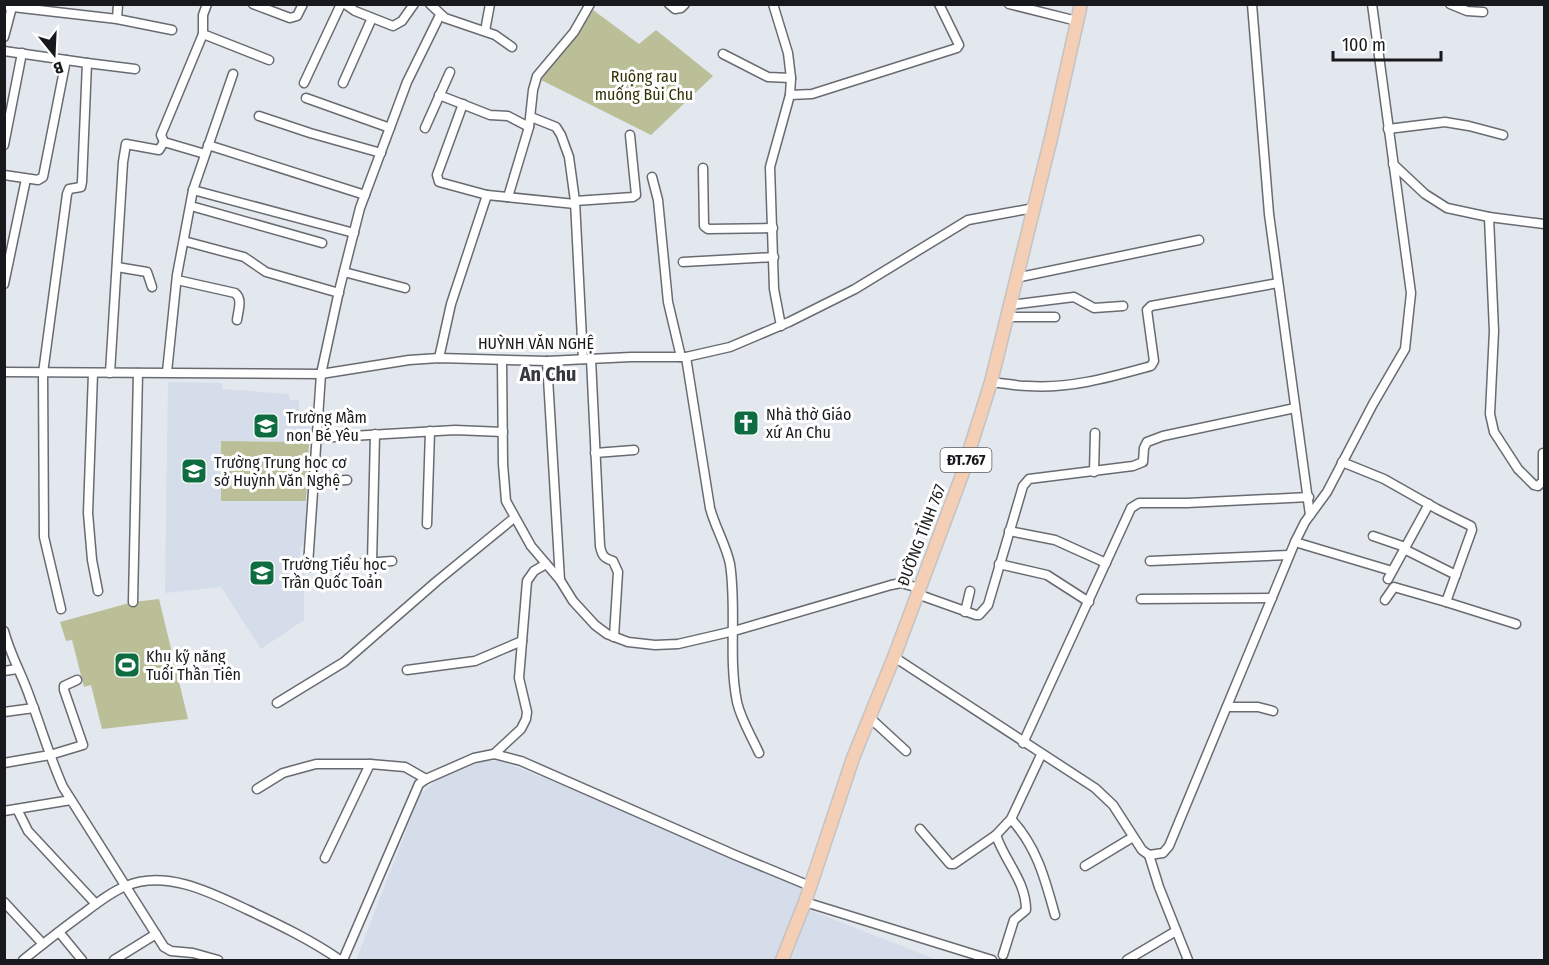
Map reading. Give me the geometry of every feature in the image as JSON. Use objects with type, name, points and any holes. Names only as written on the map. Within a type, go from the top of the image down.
[{"type":"main road","name":"ĐƯỜNG TỈNH 767","points":[[782,960],[805,902],[869,717],[894,657],[962,475],[991,382],[1081,4]]},
{"type":"street","points":[[117,19],[118,4]]},
{"type":"street","points":[[164,142],[161,135],[162,130],[202,34],[203,15],[207,4]]},
{"type":"street","points":[[253,4],[290,18],[297,16],[303,4]]},
{"type":"street","points":[[304,83],[340,4]]},
{"type":"street","points":[[345,4],[393,27],[402,21],[414,4]]},
{"type":"street","points":[[430,4],[440,15],[495,34],[512,47]]},
{"type":"street","points":[[485,31],[490,4]]},
{"type":"street","points":[[508,197],[529,127],[537,76],[574,32],[590,4]]},
{"type":"street","points":[[669,4],[675,9],[685,4]]},
{"type":"street","points":[[773,4],[784,36],[791,78],[790,95],[770,167],[774,289],[781,326]]},
{"type":"street","points":[[790,95],[812,94],[957,48],[959,45],[939,4]]},
{"type":"street","points":[[1009,4],[1077,21]]},
{"type":"street","points":[[1252,4],[1269,214],[1310,515]]},
{"type":"street","points":[[1149,855],[1163,853],[1168,846],[1288,555],[1310,515],[1327,492],[1405,349],[1411,293],[1372,4]]},
{"type":"street","points":[[1450,4],[1467,11],[1483,12]]},
{"type":"street","points":[[4,37],[8,6],[64,9],[172,30]]},
{"type":"street","points":[[392,561],[311,567],[309,565],[321,374],[344,272],[365,195],[407,82],[440,15]]},
{"type":"street","points":[[343,83],[372,18]]},
{"type":"street","points":[[202,34],[269,60]]},
{"type":"street","points":[[4,51],[135,69]]},
{"type":"street","points":[[4,145],[22,53]]},
{"type":"street","points":[[723,54],[768,77],[791,78]]},
{"type":"street","points":[[4,175],[38,180],[43,177],[66,60]]},
{"type":"street","points":[[61,609],[44,537],[43,373],[67,194],[69,189],[81,187],[82,182],[87,63]]},
{"type":"street","points":[[425,128],[450,72]]},
{"type":"street","points":[[166,372],[177,280],[193,190],[233,74]]},
{"type":"street","points":[[439,94],[490,115],[508,116],[529,127]]},
{"type":"street","points":[[306,98],[390,128]]},
{"type":"street","points":[[463,104],[437,179],[439,182],[487,195],[575,202],[633,197],[636,195],[630,135]]},
{"type":"street","points":[[259,116],[381,153]]},
{"type":"street","points":[[531,117],[556,127],[569,158],[575,202],[602,555],[613,561],[618,572],[614,637]]},
{"type":"street","points":[[1388,129],[1445,122],[1503,135]]},
{"type":"street","points":[[164,142],[205,154]]},
{"type":"street","points":[[110,373],[126,144],[159,150],[164,142]]},
{"type":"street","points":[[208,145],[365,195]]},
{"type":"street","points":[[1393,164],[1425,194],[1447,208],[1490,217],[1545,224]]},
{"type":"street","points":[[703,168],[704,226],[708,229],[773,228]]},
{"type":"street","points":[[652,177],[658,200],[668,302],[684,357],[710,508],[730,565],[734,683],[738,703],[759,753]]},
{"type":"street","points":[[4,284],[26,179]]},
{"type":"street","points":[[193,190],[354,233]]},
{"type":"street","points":[[439,358],[451,304],[487,195]]},
{"type":"street","points":[[191,206],[322,243]]},
{"type":"street","name":"HUỲNH VĂN NGHỆ","points":[[4,372],[321,374],[409,360],[439,358],[547,362],[684,357],[730,347],[781,326],[855,289],[968,220],[1034,208]]},
{"type":"street","points":[[1490,217],[1494,332],[1490,414],[1494,432],[1518,469],[1534,485],[1538,486],[1543,481],[1543,453]]},
{"type":"street","points":[[1015,278],[1199,240]]},
{"type":"street","points":[[184,241],[244,257],[266,272],[339,293]]},
{"type":"street","points":[[683,262],[774,257]]},
{"type":"street","points":[[117,267],[147,272],[152,286]]},
{"type":"street","points":[[344,272],[405,288]]},
{"type":"street","points":[[177,280],[235,293],[240,300],[237,320]]},
{"type":"street","points":[[991,382],[1060,386],[1088,382],[1151,366],[1154,361],[1147,310],[1151,306],[1278,283]]},
{"type":"street","points":[[1010,305],[1074,297],[1094,308],[1123,306]]},
{"type":"street","points":[[1007,318],[1055,317]]},
{"type":"street","points":[[502,361],[505,496],[514,518],[531,546],[560,580],[581,611],[595,625],[614,637],[628,642],[655,645],[678,644],[734,631],[901,583],[976,615],[983,612],[988,605],[1026,482],[1138,464],[1143,462],[1147,441],[1295,408]]},
{"type":"street","points":[[547,362],[560,580]]},
{"type":"street","points":[[93,373],[88,513],[92,560],[98,591]]},
{"type":"street","points":[[133,602],[138,373]]},
{"type":"street","points":[[317,438],[430,431],[503,432]]},
{"type":"street","points":[[427,524],[430,431]]},
{"type":"street","points":[[1094,472],[1095,433]]},
{"type":"street","points":[[372,563],[375,434]]},
{"type":"street","points":[[595,453],[634,450]]},
{"type":"street","points":[[1342,462],[1384,479],[1472,528],[1446,602]]},
{"type":"street","points":[[314,482],[347,480]]},
{"type":"street","points":[[1023,743],[1131,508],[1139,503],[1309,497]]},
{"type":"street","points":[[1295,542],[1390,575],[1429,504]]},
{"type":"street","points":[[277,702],[344,662],[436,581],[514,518]]},
{"type":"street","points":[[1009,531],[1054,540],[1106,563]]},
{"type":"street","points":[[1373,536],[1405,548],[1456,575]]},
{"type":"street","points":[[1150,561],[1288,555]]},
{"type":"street","points":[[494,754],[521,729],[526,719],[527,712],[519,678],[527,581],[534,571],[546,564]]},
{"type":"street","points":[[999,564],[1047,575],[1089,602]]},
{"type":"street","points":[[1385,600],[1395,586],[1516,624]]},
{"type":"street","points":[[965,612],[969,591]]},
{"type":"street","points":[[1141,599],[1272,598]]},
{"type":"street","points":[[4,631],[13,661],[34,708],[59,779],[156,934],[168,950],[193,953],[218,960]]},
{"type":"street","points":[[407,670],[475,661],[522,641]]},
{"type":"street","points":[[894,657],[1041,755],[1095,788],[1113,805],[1142,850],[1149,855],[1159,888],[1188,960]]},
{"type":"street","points":[[4,671],[17,669]]},
{"type":"street","points":[[4,762],[50,755],[83,745],[64,690],[64,686],[77,680]]},
{"type":"street","points":[[1227,707],[1258,707],[1273,711]]},
{"type":"street","points":[[4,712],[34,708]]},
{"type":"street","points":[[869,717],[906,751]]},
{"type":"street","points":[[22,960],[96,904],[125,886],[141,881],[160,881],[205,890],[299,934],[342,960],[419,784],[474,758],[494,754],[541,769],[810,886]]},
{"type":"street","points":[[920,829],[952,864],[996,835],[1011,819],[1041,755]]},
{"type":"street","points":[[257,789],[280,774],[313,765],[370,764],[405,767],[426,779]]},
{"type":"street","points":[[325,858],[370,764]]},
{"type":"street","points":[[4,811],[71,800]]},
{"type":"street","points":[[17,809],[28,831],[96,904]]},
{"type":"street","points":[[1011,819],[1026,837],[1039,861],[1055,915]]},
{"type":"street","points":[[996,835],[1001,851],[1021,882],[1026,904],[1026,910],[1014,920],[1002,955]]},
{"type":"street","points":[[1085,866],[1133,837]]},
{"type":"street","points":[[4,902],[43,944]]},
{"type":"street","points":[[805,902],[992,960]]},
{"type":"street","points":[[59,932],[82,960]]},
{"type":"street","points":[[1127,960],[1176,932]]},
{"type":"street","points":[[114,960],[156,934]]},
{"type":"shaded area","points":[[168,382],[222,383],[222,389],[289,394],[290,400],[299,400],[299,410],[311,411],[309,442],[221,441],[222,501],[306,501],[304,544],[300,548],[300,557],[304,559],[304,620],[261,649],[221,587],[165,593]]},
{"type":"shaded area","points":[[482,761],[501,761],[806,881],[797,905],[937,960],[356,960],[420,795],[439,778]]},
{"type":"green space","name":"Ruộng rau muống Bùi Chu","points":[[593,10],[639,44],[656,30],[713,76],[651,135],[541,80]]},
{"type":"green space","points":[[221,441],[309,442],[306,501],[221,501]]},
{"type":"green space","name":"Khu kỹ năng Tuổi Thần Tiên","points":[[159,599],[188,719],[102,729],[91,685],[84,687],[72,640],[66,641],[60,622],[133,602]]},
{"type":"place","name":"Nhà thờ Giáo xứ An Chu","points":[[746,423]]},
{"type":"place","name":"Trường Mầm non Bé Yêu","points":[[266,426]]},
{"type":"place","name":"Trường Trung học cơ sở Huỳnh Văn Nghệ","points":[[194,471]]},
{"type":"place","name":"Trường Tiểu học Trần Quốc Toản","points":[[262,573]]},
{"type":"place","name":"Khu kỹ năng Tuổi Thần Tiên","points":[[127,665]]},
{"type":"district","name":"An Chu","points":[[548,374]]}]
